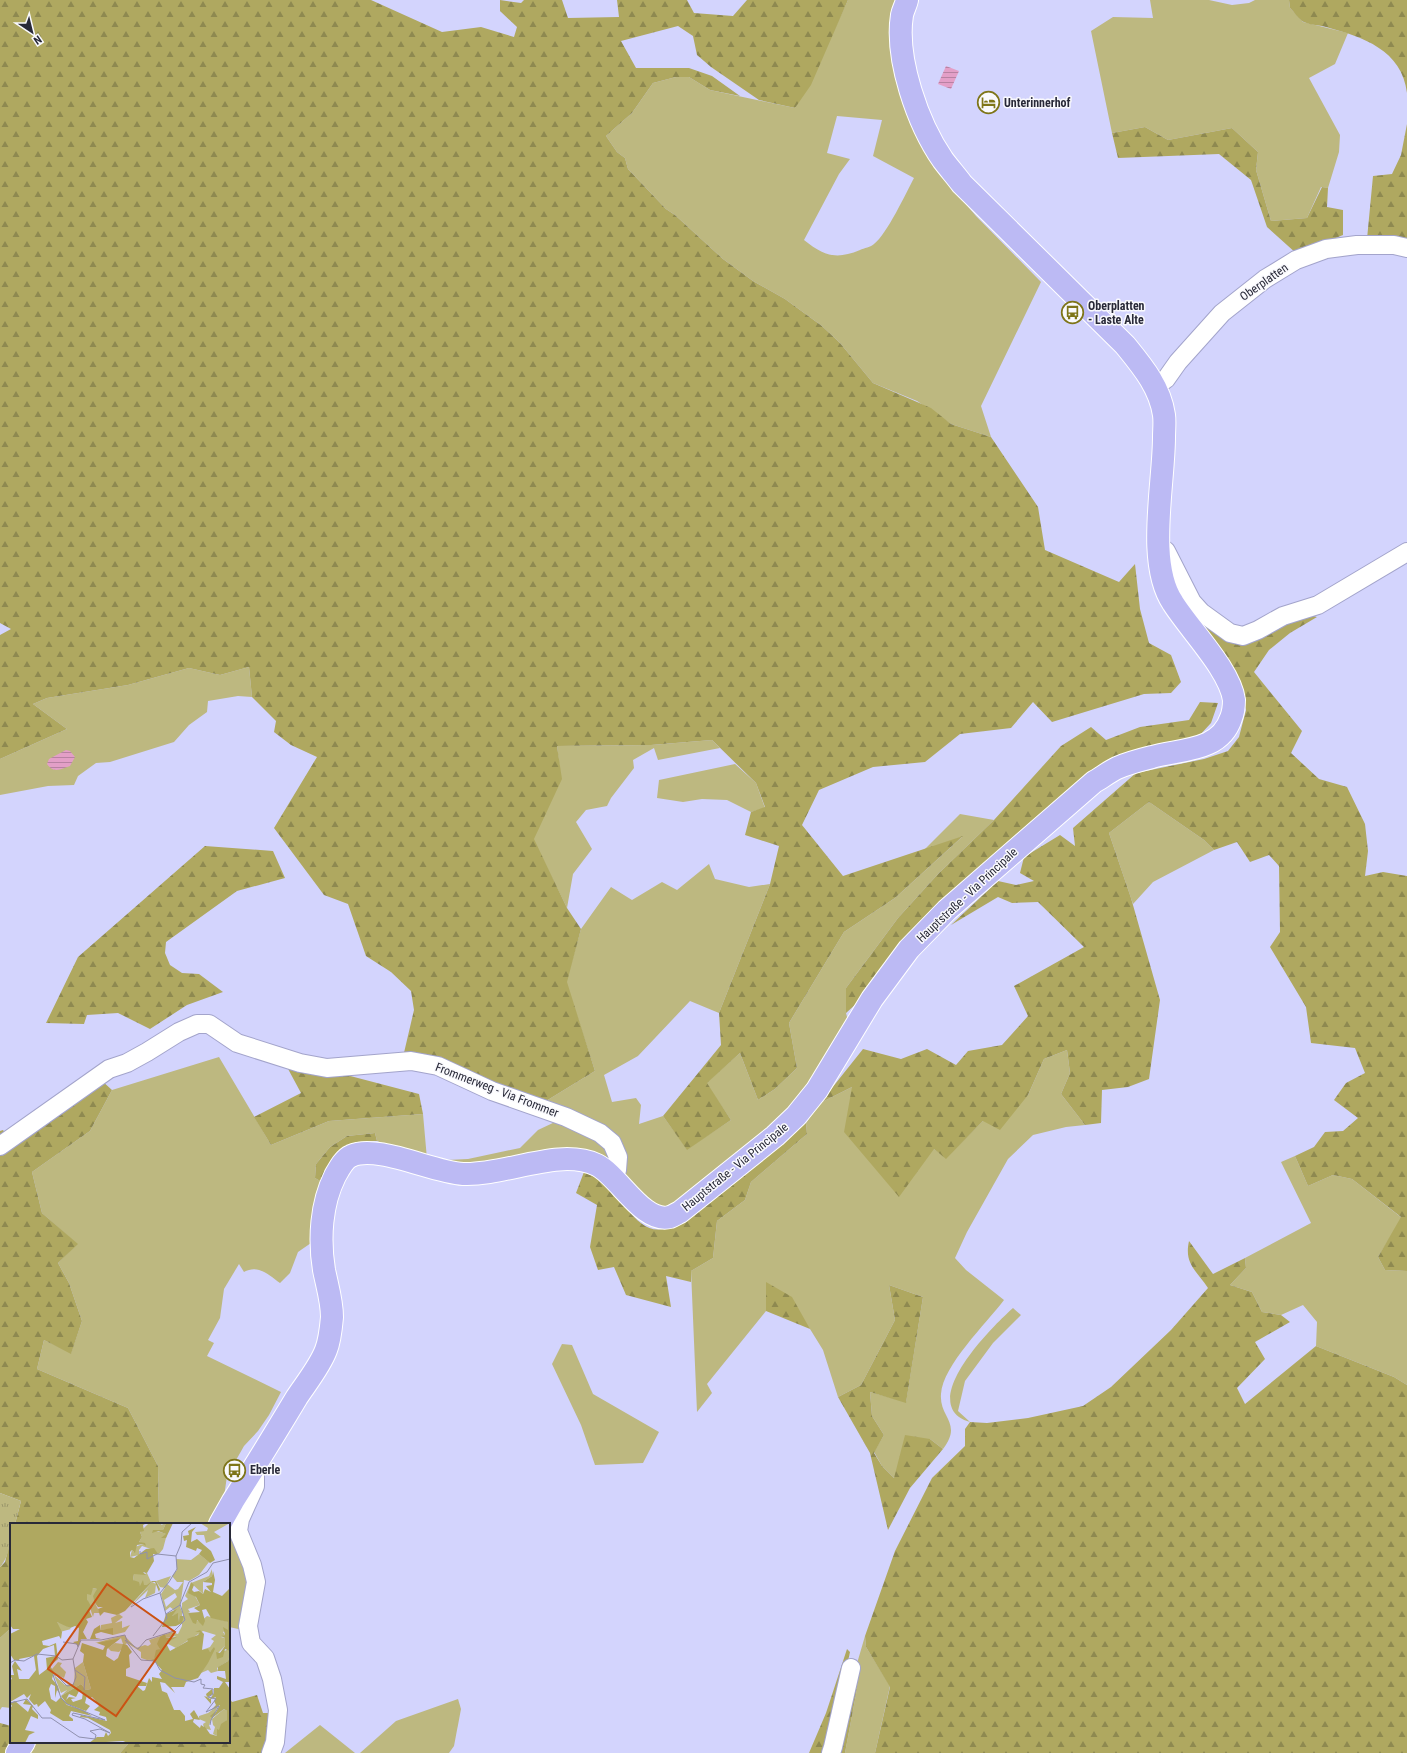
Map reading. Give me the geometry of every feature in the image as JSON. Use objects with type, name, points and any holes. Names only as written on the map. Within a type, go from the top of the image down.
[{"type":"main road","points":[[907,0],[902,14],[901,42],[911,91],[928,133],[943,159],[962,184],[1125,345],[1143,367],[1155,387],[1164,415],[1164,451],[1158,545]]},
{"type":"main road","name":"Hauptstraße - Via Principale","points":[[221,1523],[326,1350],[332,1316],[331,1300],[324,1269],[321,1240],[323,1214],[331,1185],[339,1168],[349,1156],[364,1152],[382,1155],[438,1170],[462,1174],[483,1173],[562,1159],[581,1159],[599,1166],[614,1177],[644,1211],[668,1218],[694,1202],[796,1116],[817,1090],[872,999],[909,949],[947,910],[1094,782],[1117,768],[1153,757],[1201,747],[1215,741],[1220,736],[1231,718],[1234,701],[1229,687],[1220,670],[1172,602],[1161,575],[1158,545]]},
{"type":"main road","points":[[18,1753],[23,1743]]},
{"type":"street","name":"Oberplatten","points":[[1155,387],[1166,379],[1178,362],[1222,313],[1265,279],[1296,260],[1326,249],[1357,244],[1394,245],[1407,248]]},
{"type":"street","points":[[1158,545],[1166,551],[1192,602],[1202,612],[1230,633],[1243,636],[1258,630],[1283,616],[1318,604],[1407,552]]},
{"type":"street","name":"Frommerweg - Via Frommer","points":[[0,1146],[109,1069],[127,1063],[179,1032],[197,1024],[209,1024],[237,1043],[300,1063],[327,1068],[411,1061],[438,1066],[492,1091],[566,1117],[600,1133],[612,1143],[618,1157],[617,1170],[614,1177]]},
{"type":"street","points":[[255,1465],[255,1486],[240,1519],[238,1531],[252,1565],[256,1582],[248,1626],[251,1643],[265,1658],[272,1679],[278,1710],[275,1742],[271,1753]]},
{"type":"street","points":[[831,1753],[834,1747],[851,1668]]},
{"type":"green space","points":[[0,0],[371,0],[442,32],[481,27],[514,37],[517,27],[500,11],[500,0],[521,3],[524,0],[562,0],[568,18],[619,17],[617,0],[687,0],[694,13],[733,16],[747,0],[848,0],[811,85],[795,108],[759,100],[711,67],[697,55],[693,36],[678,26],[621,41],[636,68],[689,68],[712,76],[740,96],[710,90],[689,77],[676,77],[653,83],[632,113],[606,136],[617,152],[625,158],[628,169],[666,209],[675,215],[723,259],[753,281],[785,299],[822,326],[840,343],[873,383],[931,408],[951,424],[991,437],[1038,507],[1045,550],[1119,582],[1135,564],[1140,609],[1149,643],[1171,655],[1181,682],[1171,693],[1144,694],[1052,722],[1033,702],[1011,728],[960,734],[925,762],[873,767],[819,790],[802,825],[843,876],[963,836],[895,898],[844,932],[789,1023],[797,1068],[775,1089],[758,1100],[740,1053],[707,1083],[731,1120],[687,1150],[663,1116],[721,1045],[719,1013],[770,884],[779,846],[745,835],[751,812],[765,807],[756,783],[712,740],[651,745],[557,746],[562,779],[534,839],[567,908],[581,929],[567,982],[595,1071],[546,1101],[403,1057],[414,1010],[411,991],[391,972],[366,956],[348,904],[324,895],[274,828],[317,757],[291,745],[274,732],[276,721],[252,697],[249,667],[220,675],[189,668],[128,685],[47,698],[33,704],[67,729],[0,759],[0,635],[11,629],[0,623]]},
{"type":"green space","points":[[848,0],[899,0],[936,169],[976,216],[1041,282],[981,406],[991,437],[951,424],[917,401],[873,383],[840,343],[822,326],[785,299],[753,281],[723,259],[675,215],[666,209],[628,169],[625,158],[617,152],[606,136],[632,113],[653,83],[676,77],[689,77],[710,90],[795,108],[823,54]],"holes":[[[837,116],[882,120],[873,156],[914,178],[885,232],[874,244],[844,255],[830,255],[824,253],[804,240],[839,174],[850,159],[827,153]]]},
{"type":"green space","points":[[1150,0],[1209,0],[1232,5],[1249,3],[1255,0],[1289,0],[1290,8],[1303,22],[1348,33],[1335,64],[1309,78],[1340,135],[1339,152],[1328,188],[1321,187],[1307,218],[1271,221],[1256,170],[1258,152],[1232,128],[1168,140],[1145,127],[1112,133],[1091,31],[1113,17],[1153,18]]},
{"type":"green space","points":[[1289,0],[1407,0],[1407,93],[1404,78],[1389,56],[1367,41],[1354,35],[1302,21],[1290,8]]},
{"type":"green space","points":[[1407,124],[1407,243],[1367,239],[1373,176],[1392,174],[1401,155]]},
{"type":"green space","points":[[1145,127],[1168,140],[1232,128],[1258,152],[1256,170],[1271,221],[1307,218],[1322,187],[1328,188],[1327,207],[1343,210],[1343,235],[1297,254],[1267,227],[1251,180],[1219,154],[1118,158],[1112,133]]},
{"type":"green space","points":[[1303,614],[1317,617],[1290,633],[1269,650],[1254,672],[1302,731],[1291,753],[1319,779],[1347,787],[1365,824],[1368,851],[1365,876],[1383,872],[1407,876],[1407,1271],[1385,1270],[1378,1257],[1401,1217],[1352,1179],[1333,1175],[1308,1186],[1295,1156],[1314,1147],[1325,1132],[1343,1131],[1358,1118],[1334,1100],[1346,1083],[1365,1073],[1355,1048],[1311,1043],[1306,1007],[1270,947],[1280,932],[1279,866],[1269,855],[1250,862],[1237,842],[1214,850],[1204,840],[1149,802],[1109,833],[1131,898],[1160,1000],[1149,1079],[1128,1087],[1102,1090],[1101,1123],[1085,1125],[1061,1094],[1070,1073],[1067,1050],[1044,1059],[1028,1095],[1000,1130],[983,1121],[946,1159],[934,1149],[899,1197],[844,1132],[852,1087],[820,1103],[863,1049],[901,1059],[927,1049],[956,1065],[968,1051],[1002,1045],[1028,1016],[1014,986],[1084,947],[1038,902],[1012,903],[998,897],[951,925],[998,881],[1016,885],[1034,881],[1020,873],[1024,857],[1060,835],[1075,846],[1073,828],[1136,773],[1204,759],[1228,751],[1239,737],[1246,710],[1239,683],[1195,619],[1230,639]]},
{"type":"green space","points":[[249,667],[252,697],[238,696],[208,701],[207,712],[189,725],[174,742],[110,762],[96,763],[78,776],[74,785],[48,786],[0,795],[0,759],[67,729],[33,704],[47,698],[128,685],[189,668],[220,675]]},
{"type":"green space","points":[[1200,702],[1218,703],[1211,723],[1199,736],[1134,752],[846,1013],[846,988],[898,918],[938,874],[994,820],[1061,746],[1091,727],[1106,740],[1140,727],[1189,720]]},
{"type":"green space","points":[[712,740],[720,748],[658,760],[654,748],[633,760],[634,768],[611,798],[607,806],[586,810],[576,822],[592,849],[573,874],[567,908],[533,839],[561,779],[557,746],[651,745]]},
{"type":"green space","points":[[735,764],[756,783],[765,808],[751,812],[727,800],[702,799],[683,802],[657,798],[659,780]]},
{"type":"green space","points":[[1149,802],[1204,840],[1214,850],[1153,882],[1133,904],[1109,833]]},
{"type":"green space","points":[[960,814],[994,820],[938,874],[898,918],[846,988],[846,1013],[848,1021],[814,1083],[793,1110],[772,1129],[673,1205],[660,1207],[651,1204],[643,1197],[628,1178],[612,1163],[593,1154],[579,1151],[564,1150],[548,1152],[482,1164],[467,1165],[444,1163],[428,1159],[468,1159],[520,1148],[538,1130],[555,1122],[546,1101],[595,1071],[566,982],[581,929],[611,887],[632,900],[662,882],[677,890],[709,864],[715,879],[749,887],[770,884],[719,1013],[690,1001],[638,1056],[604,1075],[612,1102],[636,1098],[641,1105],[639,1124],[663,1116],[687,1149],[731,1120],[706,1083],[740,1053],[758,1100],[775,1089],[797,1068],[789,1023],[844,932],[895,898],[962,837],[924,850]]},
{"type":"green space","points":[[205,846],[273,851],[285,878],[237,891],[166,942],[165,953],[170,965],[182,973],[199,974],[223,992],[187,1005],[150,1029],[118,1013],[87,1015],[84,1024],[46,1023],[78,957]]},
{"type":"green space","points":[[1067,1050],[1070,1073],[1061,1094],[1085,1125],[1066,1127],[1033,1135],[1008,1159],[967,1232],[955,1258],[966,1270],[1004,1300],[966,1345],[949,1370],[941,1394],[941,1402],[951,1426],[951,1433],[949,1440],[943,1449],[930,1439],[894,1478],[882,1466],[874,1452],[884,1435],[872,1416],[870,1392],[906,1402],[923,1297],[889,1285],[895,1320],[861,1385],[838,1397],[823,1350],[810,1329],[766,1283],[766,1311],[707,1384],[712,1393],[697,1412],[691,1271],[713,1258],[717,1221],[745,1200],[751,1182],[807,1134],[806,1123],[820,1103],[852,1087],[946,1158],[983,1121],[1028,1095],[1044,1059]]},
{"type":"green space","points":[[219,1057],[271,1145],[329,1121],[423,1114],[427,1159],[377,1141],[375,1133],[347,1136],[330,1147],[316,1164],[315,1178],[322,1182],[313,1210],[311,1243],[298,1252],[290,1273],[280,1283],[259,1270],[254,1269],[244,1272],[239,1264],[224,1289],[220,1318],[208,1340],[214,1343],[207,1356],[281,1392],[269,1415],[258,1431],[244,1446],[227,1476],[224,1497],[212,1523],[159,1523],[158,1466],[128,1408],[37,1369],[44,1340],[71,1353],[82,1321],[69,1283],[58,1263],[77,1244],[42,1213],[32,1172],[90,1131],[112,1090]]},
{"type":"green space","points":[[287,1067],[335,1072],[419,1094],[423,1114],[329,1121],[271,1145],[254,1117],[301,1093]]},
{"type":"green space","points":[[101,1080],[112,1090],[90,1131],[32,1172],[42,1213],[78,1244],[58,1263],[69,1283],[82,1321],[71,1354],[44,1340],[37,1369],[128,1408],[158,1466],[159,1523],[15,1523],[21,1501],[0,1493],[0,1131],[3,1130],[12,1143]]},
{"type":"green space","points":[[806,1123],[807,1134],[751,1182],[745,1200],[717,1221],[713,1258],[691,1271],[691,1282],[666,1276],[671,1307],[626,1295],[614,1267],[598,1270],[590,1247],[597,1205],[576,1193],[584,1172],[611,1187],[632,1215],[640,1223],[655,1229],[663,1229],[692,1214]]},
{"type":"green space","points":[[375,1133],[377,1141],[365,1141],[356,1143],[349,1147],[338,1157],[322,1182],[315,1178],[316,1164],[330,1147],[347,1136]]},
{"type":"green space","points":[[1295,1156],[1308,1186],[1333,1175],[1352,1179],[1402,1218],[1378,1257],[1385,1270],[1407,1271],[1407,1385],[1394,1377],[1316,1346],[1317,1322],[1303,1305],[1281,1315],[1262,1312],[1252,1292],[1230,1285],[1246,1268],[1245,1258],[1311,1223],[1281,1162]]},
{"type":"green space","points":[[1189,1241],[1213,1274],[1245,1258],[1246,1268],[1230,1285],[1252,1292],[1262,1312],[1281,1315],[1290,1322],[1255,1342],[1265,1359],[1237,1388],[1245,1404],[1316,1346],[1394,1377],[1407,1385],[1407,1753],[875,1753],[890,1687],[866,1647],[865,1636],[895,1551],[932,1478],[965,1446],[965,1429],[970,1422],[987,1423],[1028,1418],[1083,1406],[1111,1387],[1171,1330],[1208,1288],[1192,1266],[1188,1256]]},
{"type":"green space","points":[[766,1282],[792,1297],[810,1329],[766,1311]]},
{"type":"green space","points":[[889,1285],[923,1297],[906,1403],[870,1392],[872,1416],[884,1435],[874,1453],[882,1466],[894,1478],[905,1435],[930,1439],[943,1449],[910,1488],[888,1530],[870,1453],[838,1397],[861,1385],[895,1320]]},
{"type":"green space","points":[[1013,1308],[1021,1315],[993,1343],[965,1381],[958,1411],[970,1422],[966,1421],[959,1417],[951,1406],[951,1392],[957,1376],[979,1343]]},
{"type":"green space","points":[[562,1344],[572,1345],[593,1394],[659,1432],[643,1463],[595,1465],[581,1425],[552,1364]]},
{"type":"green space","points":[[0,1493],[21,1501],[15,1523],[10,1523],[8,1553],[0,1567]]},
{"type":"green space","points":[[230,1528],[251,1582],[243,1630],[230,1627]]},
{"type":"green space","points":[[10,1542],[10,1629],[0,1638],[0,1567],[5,1562]]},
{"type":"green space","points":[[10,1629],[10,1708],[2,1707],[0,1710],[0,1638]]},
{"type":"green space","points":[[865,1636],[866,1647],[890,1686],[875,1753],[845,1753],[857,1689],[851,1684]]},
{"type":"green space","points":[[847,1649],[850,1652],[830,1742],[825,1753],[809,1753],[826,1713]]},
{"type":"green space","points":[[851,1684],[857,1689],[845,1753],[833,1753]]},
{"type":"green space","points":[[257,1695],[263,1713],[273,1713],[267,1753],[120,1753],[129,1743],[230,1743],[230,1699],[232,1702]]},
{"type":"green space","points":[[458,1699],[461,1709],[454,1746],[449,1753],[360,1753],[396,1721]]},
{"type":"green space","points":[[0,1723],[10,1726],[11,1753],[0,1753]]},
{"type":"green space","points":[[320,1725],[355,1753],[285,1753]]},
{"type":"green space","points":[[31,1743],[129,1743],[120,1753],[26,1753]]},
{"type":"shaded area","points":[[946,66],[959,71],[951,89],[938,84]]},
{"type":"shaded area","points":[[66,750],[70,751],[75,757],[70,766],[55,770],[47,764],[49,759]]},
{"type":"place","name":"Unterinnerhof","points":[[989,103]]},
{"type":"place","name":"Oberplatten - Laste Alte","points":[[1072,313]]},
{"type":"place","name":"Eberle","points":[[234,1470]]}]
